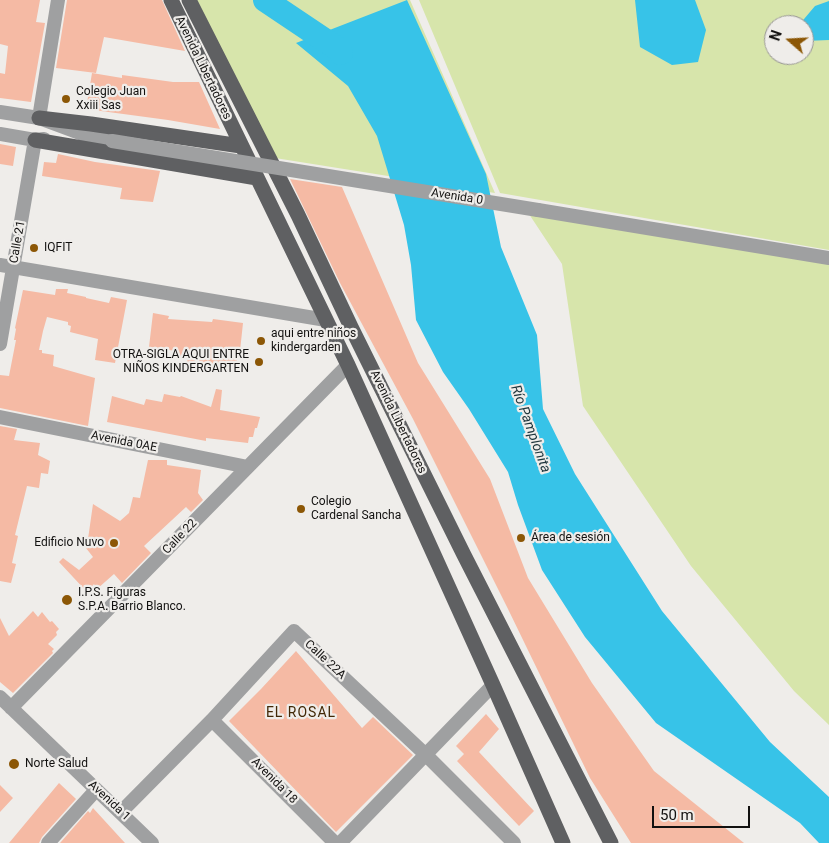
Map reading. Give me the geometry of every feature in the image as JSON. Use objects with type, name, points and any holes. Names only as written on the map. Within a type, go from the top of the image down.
[{"type":"main road","name":"Avenida Libertadores","points":[[171,0],[348,365],[563,843]]},
{"type":"main road","name":"Avenida Libertadores","points":[[189,0],[298,215],[460,547],[610,842]]},
{"type":"main road","points":[[39,118],[241,146]]},
{"type":"main road","points":[[35,140],[257,178]]},
{"type":"street","points":[[39,118],[58,0]]},
{"type":"street","name":"Avenida 0","points":[[0,112],[39,118],[85,136],[112,141],[829,258]]},
{"type":"street","name":"Avenida 0","points":[[0,134],[35,140],[85,136]]},
{"type":"street","name":"Calle 21","points":[[0,344],[7,266],[35,140]]},
{"type":"street","points":[[7,266],[326,320]]},
{"type":"street","name":"Calle 22","points":[[11,708],[348,365]]},
{"type":"street","name":"Avenida 0AE","points":[[0,418],[248,467]]},
{"type":"street","name":"Calle 22A","points":[[121,812],[212,720],[294,631],[426,755],[514,843]]},
{"type":"street","points":[[340,843],[493,685]]},
{"type":"street","name":"Avenida 1","points":[[0,697],[92,795],[121,812],[146,841]]},
{"type":"street","name":"Avenida 18","points":[[212,720],[335,843]]},
{"type":"street","points":[[48,843],[92,795]]},
{"type":"green space","points":[[194,0],[410,0],[495,193],[275,158]]},
{"type":"green space","points":[[419,0],[829,0],[829,250],[500,193]]},
{"type":"green space","points":[[529,214],[829,264],[829,725],[794,691],[691,566],[583,406],[562,264]]},
{"type":"water","points":[[407,0],[486,174],[501,247],[537,335],[543,409],[575,474],[662,611],[770,742],[829,797],[829,843],[819,843],[800,823],[656,723],[585,637],[542,570],[508,472],[469,409],[443,372],[416,320],[411,265],[404,225],[377,136],[348,86],[296,43]]},
{"type":"water","points":[[635,0],[695,0],[706,30],[698,62],[672,65],[640,47]]},
{"type":"water","points":[[829,1],[829,40],[814,41],[814,15],[807,15],[815,6]]},
{"type":"building","points":[[0,0],[40,0],[36,22],[45,23],[31,102],[0,98],[0,73],[5,74],[8,46],[0,44]]},
{"type":"building","points":[[67,0],[162,0],[185,51],[104,37],[96,73],[56,68]]},
{"type":"building","points":[[92,73],[122,78],[122,75],[173,82],[199,82],[220,129],[86,109]]},
{"type":"building","points":[[0,144],[16,147],[13,166],[0,164]]},
{"type":"building","points":[[58,154],[95,162],[160,171],[153,202],[120,199],[122,188],[42,176],[44,162],[56,163]]},
{"type":"building","points":[[290,179],[342,187],[418,363],[490,479],[528,578],[592,683],[654,771],[744,843],[631,843],[590,778],[413,419],[340,283]]},
{"type":"building","points":[[56,289],[68,289],[67,293],[109,303],[111,297],[127,300],[115,363],[95,360],[98,339],[70,332],[71,326],[68,325],[68,322],[47,317],[39,350],[42,350],[42,353],[54,355],[53,366],[95,378],[88,426],[0,408],[0,375],[9,376],[16,340],[14,340],[15,328],[23,290],[55,295]]},
{"type":"building","points":[[153,313],[169,316],[168,319],[212,322],[213,319],[243,323],[236,368],[226,362],[214,363],[213,372],[186,367],[188,358],[174,356],[176,351],[149,347]]},
{"type":"building","points":[[216,389],[222,390],[220,410],[260,417],[253,437],[249,437],[248,443],[206,438],[206,441],[107,422],[112,396],[144,405],[146,399],[162,402],[164,394],[181,396],[211,407]]},
{"type":"building","points":[[0,426],[17,429],[14,440],[40,443],[38,455],[50,461],[48,474],[41,473],[39,488],[27,486],[15,535],[18,536],[12,563],[16,564],[11,583],[0,581]]},
{"type":"building","points":[[148,460],[167,460],[167,465],[201,470],[198,493],[203,500],[191,512],[186,507],[144,546],[151,553],[122,583],[114,574],[97,589],[94,584],[87,592],[59,562],[63,558],[79,570],[93,557],[86,548],[93,504],[120,521],[129,513],[133,497],[140,498]]},
{"type":"building","points":[[33,611],[38,617],[42,612],[59,629],[56,632],[57,635],[48,644],[54,649],[53,653],[13,693],[0,682],[0,618],[9,636]]},
{"type":"building","points":[[296,651],[362,728],[373,717],[413,755],[336,832],[229,721]]},
{"type":"building","points":[[486,714],[499,729],[479,752],[534,811],[519,826],[457,761],[464,754],[456,746]]},
{"type":"building","points":[[59,783],[76,799],[42,837],[39,843],[9,843]]},
{"type":"building","points":[[0,785],[13,798],[0,812]]},
{"type":"building","points":[[93,808],[125,843],[60,843],[88,811],[90,813]]},
{"type":"waterway","name":"Río Pamplonita","points":[[265,0],[338,49],[341,53]]},
{"type":"place","name":"Colegio Juan Xxiii Sas","points":[[66,99]]},
{"type":"place","name":"IQFIT","points":[[34,248]]},
{"type":"place","name":"aqui entre niños kindergarden","points":[[261,341]]},
{"type":"place","name":"OTRA-SIGLA AQUI ENTRE NIÑOS KINDERGARTEN","points":[[259,362]]},
{"type":"place","name":"Colegio Cardenal Sancha","points":[[301,509]]},
{"type":"place","name":"Área de sesión","points":[[521,538]]},
{"type":"place","name":"Edificio Nuvo","points":[[114,543]]},
{"type":"place","name":"I.P.S. Figuras S.P.A. Barrio Blanco.","points":[[67,600]]},
{"type":"place","name":"Norte Salud","points":[[14,764]]},
{"type":"district","name":"EL ROSAL","points":[[301,713]]}]
